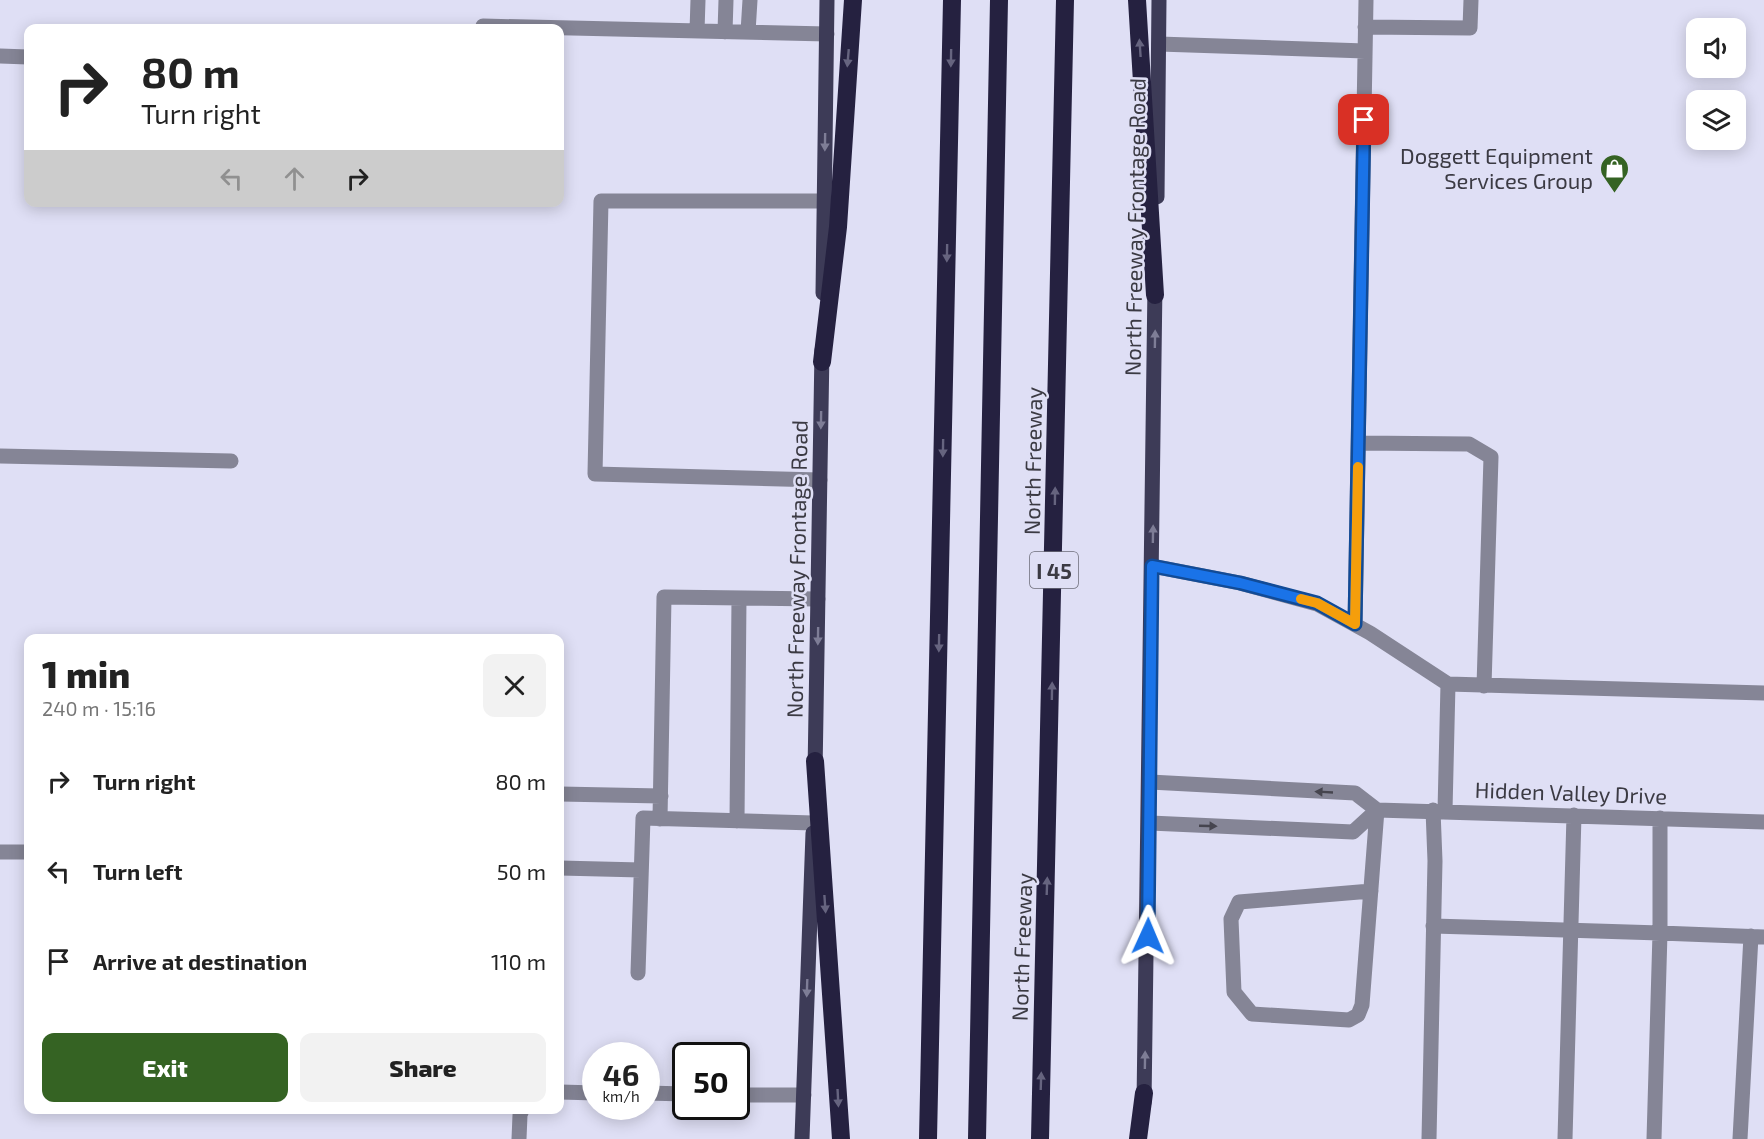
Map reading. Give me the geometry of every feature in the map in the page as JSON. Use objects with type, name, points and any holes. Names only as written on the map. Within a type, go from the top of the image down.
[{"type":"highway","points":[[822,362],[837,227],[853,0]]},
{"type":"highway","points":[[928,1139],[952,0]]},
{"type":"highway","name":"North Freeway","points":[[977,1139],[999,0]]},
{"type":"highway","name":"North Freeway","points":[[1040,1139],[1065,0]]},
{"type":"highway","points":[[1137,0],[1155,295]]},
{"type":"highway","points":[[815,761],[841,1139]]},
{"type":"highway","points":[[1138,1139],[1144,1093]]},
{"type":"main road","name":"North Freeway Frontage Road","points":[[802,1139],[815,761],[827,0]]},
{"type":"main road","name":"North Freeway Frontage Road","points":[[1144,1139],[1150,823],[1159,0]]},
{"type":"street","points":[[697,31],[698,0]]},
{"type":"street","points":[[725,32],[726,0]]},
{"type":"street","points":[[748,32],[750,0]]},
{"type":"street","points":[[1355,624],[1366,0]]},
{"type":"street","points":[[1365,27],[1470,28],[1471,0]]},
{"type":"street","points":[[564,28],[827,34]]},
{"type":"street","points":[[1159,44],[1365,51]]},
{"type":"street","points":[[0,56],[24,57]]},
{"type":"street","points":[[820,480],[595,474],[595,462],[601,201],[824,201]]},
{"type":"street","points":[[1359,443],[1469,444],[1491,457],[1484,686]]},
{"type":"street","points":[[0,456],[231,460]]},
{"type":"street","points":[[1152,566],[1240,583],[1317,603],[1355,624],[1448,684],[1764,693]]},
{"type":"street","points":[[660,819],[664,597],[818,599]]},
{"type":"street","points":[[737,820],[739,598]]},
{"type":"street","points":[[1429,1139],[1435,861],[1448,684]]},
{"type":"street","points":[[1150,782],[1355,793],[1377,810]]},
{"type":"street","points":[[564,794],[661,796]]},
{"type":"street","points":[[1150,823],[1353,832],[1377,810]]},
{"type":"street","points":[[1371,891],[1239,902],[1231,919],[1234,992],[1252,1014],[1349,1020],[1358,1015],[1362,1005],[1371,891],[1377,810]]},
{"type":"street","name":"Hidden Valley Drive","points":[[1377,810],[1439,810],[1764,822]]},
{"type":"street","points":[[1565,1139],[1574,815]]},
{"type":"street","points":[[638,973],[643,818],[813,823]]},
{"type":"street","points":[[1654,1139],[1660,818]]},
{"type":"street","points":[[0,852],[24,852]]},
{"type":"street","points":[[564,868],[641,870]]},
{"type":"street","points":[[1433,926],[1758,937],[1740,1139]]},
{"type":"street","points":[[564,1092],[582,1093]]},
{"type":"street","points":[[750,1095],[804,1095]]},
{"type":"street","points":[[519,1139],[522,1114]]},
{"type":"slow traffic","points":[[1301,599],[1317,603],[1355,624],[1358,467]]},
{"type":"place","name":"Doggett Equipment Services Group","points":[[1614,194]]},
{"type":"route","points":[[1148,936],[1152,566],[1240,583],[1317,603],[1355,624],[1364,120]]}]
